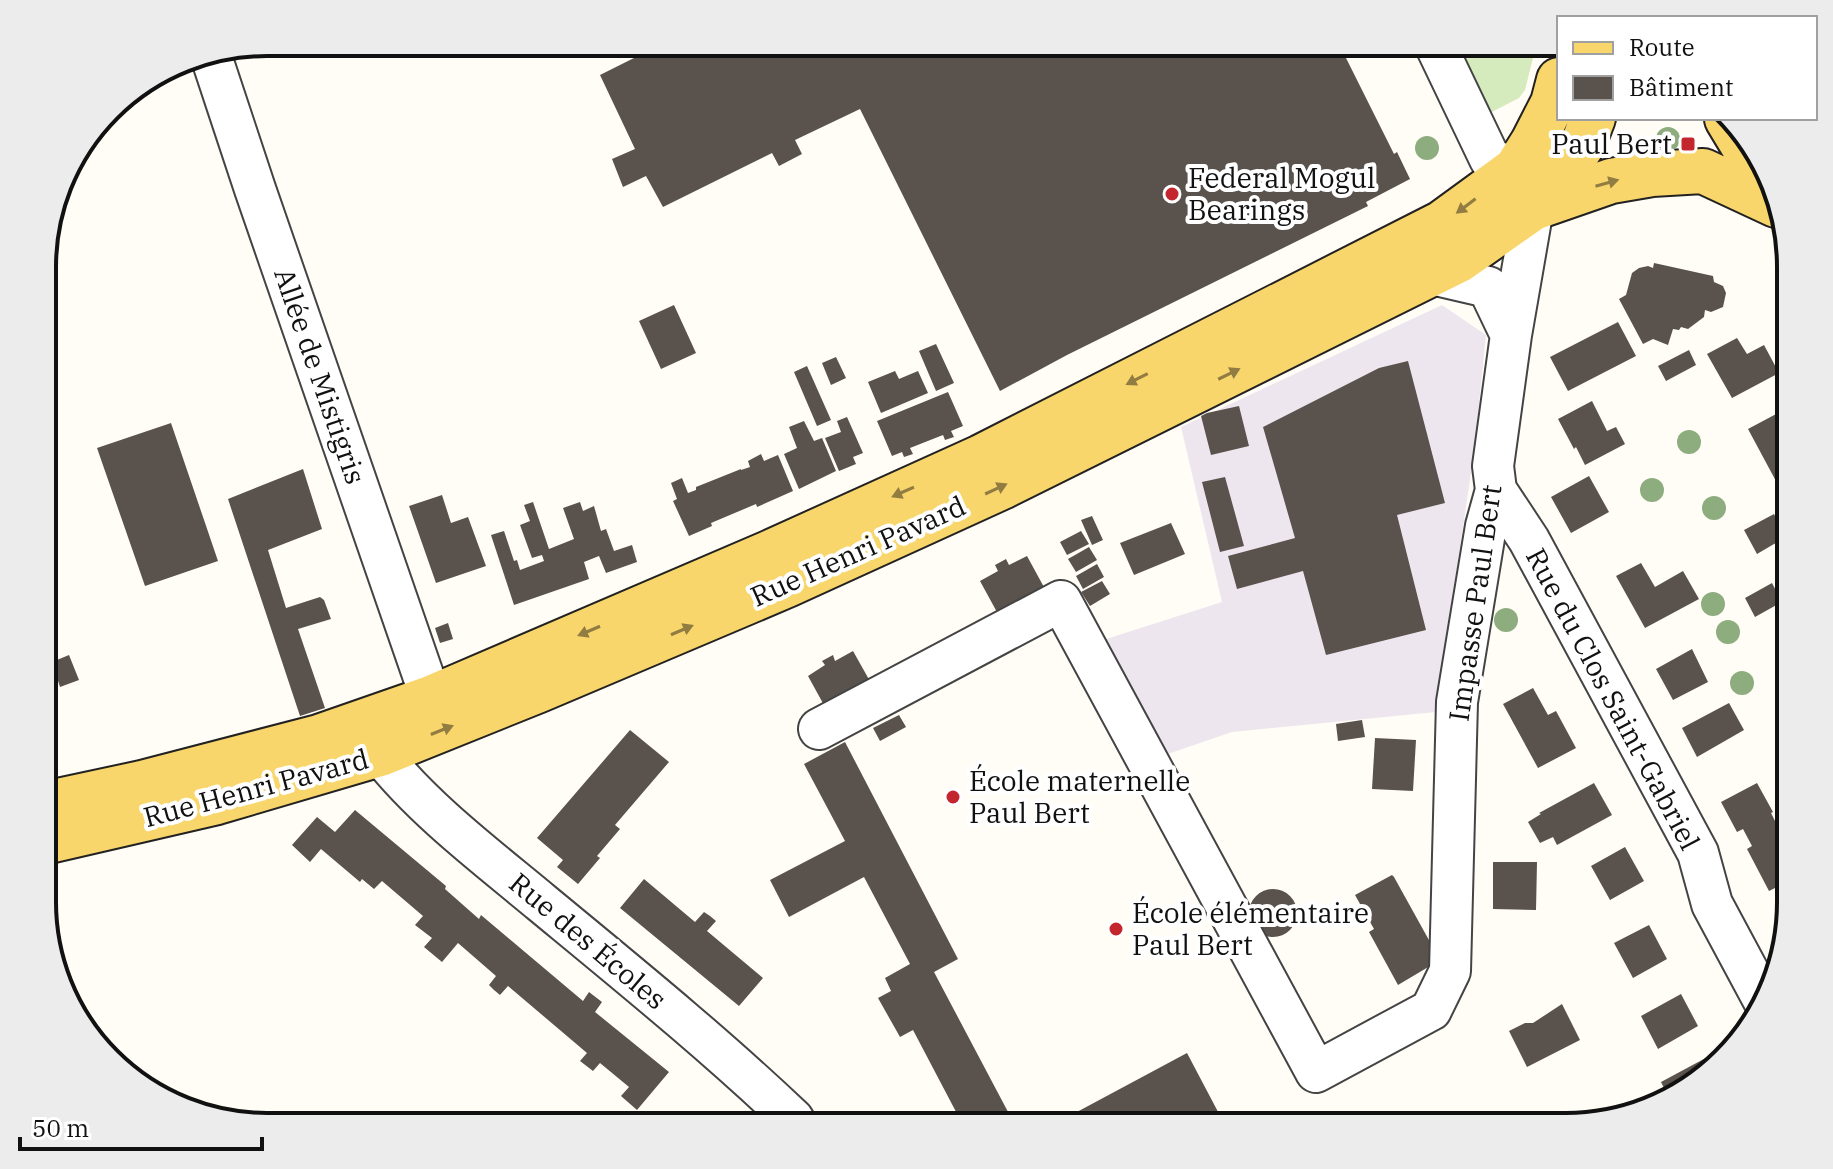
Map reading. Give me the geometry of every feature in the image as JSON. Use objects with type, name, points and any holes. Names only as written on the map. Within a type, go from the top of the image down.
[{"type":"main road","name":"Rue Henri Pavard","points":[[56,801],[142,783],[319,737],[431,698],[769,553],[981,457],[1442,223],[1516,169],[1553,103],[1557,88]]},
{"type":"main road","name":"Rue Henri Pavard","points":[[56,839],[217,802],[380,754],[699,622],[1002,487],[1459,260],[1533,208],[1559,180],[1583,144],[1592,120]]},
{"type":"main road","points":[[1533,208],[1611,181],[1652,174],[1703,171],[1766,200]]},
{"type":"street","points":[[1441,56],[1490,159],[1516,169]]},
{"type":"street","name":"Allée de Mistigris","points":[[213,63],[431,698]]},
{"type":"street","name":"Impasse Paul Bert","points":[[819,729],[1061,601],[1316,1072],[1431,1010],[1450,971],[1457,702],[1486,526],[1496,490],[1493,466],[1533,208]]},
{"type":"street","points":[[1432,274],[1488,287],[1511,335]]},
{"type":"street","name":"Rue du Clos Saint-Gabriel","points":[[1496,490],[1529,540],[1698,853],[1712,904],[1758,989]]},
{"type":"street","name":"Rue des Écoles","points":[[380,754],[396,775],[469,843],[735,1064],[787,1113]]},
{"type":"shaded area","points":[[1442,305],[1486,335],[1474,452],[1436,712],[1232,732],[1159,757],[1103,640],[1222,602],[1181,427]]},
{"type":"green space","points":[[1453,56],[1534,56],[1525,90],[1519,98],[1482,117]]},
{"type":"building","name":"Federal Mogul Bearings","points":[[638,56],[1345,56],[1394,154],[1397,152],[1410,179],[1366,202],[1368,206],[1000,391],[860,109],[795,140],[802,154],[779,166],[772,153],[663,207],[646,176],[623,187],[612,159],[635,149],[600,75]]},
{"type":"building","points":[[1654,263],[1713,276],[1714,282],[1723,286],[1726,293],[1723,307],[1711,312],[1705,310],[1704,317],[1688,329],[1673,329],[1668,345],[1653,339],[1643,344],[1619,299],[1626,295],[1632,273],[1639,268],[1653,268]]},
{"type":"building","points":[[674,305],[696,353],[661,369],[639,321]]},
{"type":"building","points":[[1618,322],[1636,356],[1568,391],[1550,357]]},
{"type":"building","points":[[1737,338],[1747,354],[1764,345],[1777,374],[1732,398],[1707,354]]},
{"type":"building","points":[[936,344],[954,383],[936,391],[919,351]]},
{"type":"building","points":[[1689,350],[1696,365],[1666,381],[1658,366]]},
{"type":"building","points":[[836,357],[846,378],[831,385],[822,363]]},
{"type":"building","points":[[1408,361],[1445,503],[1397,515],[1426,630],[1326,655],[1303,571],[1237,589],[1228,556],[1295,538],[1263,427],[1379,368]]},
{"type":"building","points":[[807,366],[831,420],[817,426],[794,372]]},
{"type":"building","points":[[895,371],[899,379],[918,371],[928,393],[881,413],[868,382]]},
{"type":"building","points":[[948,392],[963,426],[951,431],[954,437],[945,440],[943,435],[910,448],[913,454],[904,457],[902,452],[892,456],[877,421]]},
{"type":"building","points":[[1592,401],[1607,431],[1616,427],[1625,444],[1585,465],[1558,419]]},
{"type":"building","points":[[1239,406],[1249,446],[1211,455],[1201,416]]},
{"type":"building","points":[[1777,414],[1777,483],[1748,429]]},
{"type":"building","points":[[847,417],[863,453],[853,457],[856,464],[839,471],[825,438],[841,432],[837,421]]},
{"type":"building","points":[[804,421],[814,441],[822,438],[836,471],[799,489],[784,454],[797,448],[789,427]]},
{"type":"building","points":[[171,423],[218,561],[145,586],[97,448]]},
{"type":"building","points":[[761,454],[764,461],[778,455],[793,491],[711,523],[712,526],[689,536],[673,501],[677,499],[671,483],[682,478],[688,493],[696,487],[750,467],[748,461]]},
{"type":"building","points":[[303,469],[322,529],[268,550],[286,608],[320,597],[331,619],[298,629],[325,708],[300,716],[228,499]]},
{"type":"building","points":[[1589,476],[1609,512],[1571,533],[1551,497]]},
{"type":"building","points":[[1225,477],[1244,546],[1220,552],[1202,482]]},
{"type":"building","points":[[442,495],[451,523],[468,517],[486,566],[436,583],[409,506]]},
{"type":"building","points":[[533,502],[549,549],[574,539],[563,508],[580,502],[583,511],[594,506],[601,531],[606,529],[614,551],[632,545],[637,562],[606,573],[599,556],[584,562],[589,579],[514,605],[491,535],[504,531],[520,570],[544,561],[542,555],[532,558],[520,525],[530,521],[524,505]]},
{"type":"building","points":[[1774,514],[1777,542],[1757,554],[1744,530]]},
{"type":"building","points":[[1092,516],[1103,540],[1092,545],[1081,520]]},
{"type":"building","points":[[1171,523],[1185,554],[1134,575],[1120,543]]},
{"type":"building","points":[[1081,531],[1089,544],[1067,555],[1060,542]]},
{"type":"building","points":[[1089,547],[1097,560],[1076,572],[1068,559]]},
{"type":"building","points":[[1027,556],[1045,589],[998,614],[980,581],[998,571],[995,565],[1006,559],[1009,565]]},
{"type":"building","points":[[1641,563],[1655,587],[1683,571],[1699,599],[1645,628],[1616,576]]},
{"type":"building","points":[[1097,564],[1104,577],[1083,589],[1076,576]]},
{"type":"building","points":[[1102,581],[1110,594],[1090,606],[1081,592]]},
{"type":"building","points":[[1772,583],[1777,592],[1777,605],[1755,617],[1745,598]]},
{"type":"building","points":[[448,623],[453,639],[440,643],[435,628]]},
{"type":"building","points":[[1692,649],[1708,682],[1673,700],[1656,669]]},
{"type":"building","points":[[853,651],[871,683],[825,707],[808,676],[825,665],[822,661],[833,655],[835,661]]},
{"type":"building","points":[[69,655],[79,680],[60,687],[56,660]]},
{"type":"building","points":[[1533,688],[1548,715],[1556,711],[1576,748],[1538,768],[1503,704]]},
{"type":"building","points":[[1729,703],[1744,730],[1697,757],[1682,728]]},
{"type":"building","points":[[899,715],[906,727],[880,741],[873,728]]},
{"type":"building","points":[[1362,720],[1365,737],[1338,741],[1336,724]]},
{"type":"building","points":[[630,730],[669,762],[615,825],[620,829],[578,884],[557,867],[563,860],[537,838]]},
{"type":"building","points":[[1375,738],[1416,740],[1413,791],[1372,789]]},
{"type":"building","points":[[845,742],[958,959],[934,972],[1009,1113],[957,1113],[913,1030],[900,1037],[878,998],[891,991],[885,978],[910,964],[864,877],[789,917],[770,880],[845,841],[804,764]]},
{"type":"building","points":[[1594,783],[1612,815],[1557,845],[1553,837],[1540,843],[1528,822]]},
{"type":"building","points":[[1757,783],[1777,825],[1777,887],[1769,891],[1747,849],[1752,846],[1743,829],[1737,832],[1721,802]]},
{"type":"building","points":[[355,810],[446,886],[445,889],[479,919],[481,915],[583,1001],[589,992],[602,1002],[595,1012],[669,1072],[637,1110],[621,1096],[629,1087],[600,1063],[593,1071],[580,1061],[587,1053],[508,986],[500,995],[494,990],[489,985],[496,976],[458,943],[442,962],[424,947],[432,938],[415,925],[423,916],[382,881],[374,889],[362,879],[360,882],[321,849],[310,862],[292,845],[317,817],[335,832]]},
{"type":"building","points":[[1625,847],[1644,881],[1610,900],[1591,866]]},
{"type":"building","points":[[1493,862],[1537,862],[1536,910],[1493,909]]},
{"type":"building","points":[[1392,875],[1440,960],[1398,985],[1369,932],[1374,929],[1355,895]]},
{"type":"building","points":[[644,879],[695,922],[704,912],[710,916],[716,921],[707,931],[763,978],[739,1006],[620,908]]},
{"type":"building","points":[[1273,889],[1290,896],[1297,913],[1290,930],[1273,937],[1256,930],[1249,913],[1256,896]]},
{"type":"building","points":[[1649,925],[1667,959],[1633,978],[1614,943]]},
{"type":"building","points":[[1681,994],[1698,1026],[1658,1049],[1641,1016]]},
{"type":"building","points":[[1562,1004],[1580,1040],[1527,1067],[1509,1031],[1525,1023],[1533,1023]]},
{"type":"building","points":[[1187,1053],[1219,1113],[1075,1113]]},
{"type":"building","points":[[1711,1055],[1671,1085],[1664,1088],[1661,1082]]},
{"type":"place","name":"Paul Bert","points":[[1688,144]]},
{"type":"place","name":"Federal Mogul Bearings","points":[[1172,194]]},
{"type":"place","name":"École maternelle Paul Bert","points":[[953,797]]},
{"type":"place","name":"École élémentaire Paul Bert","points":[[1116,929]]}]
